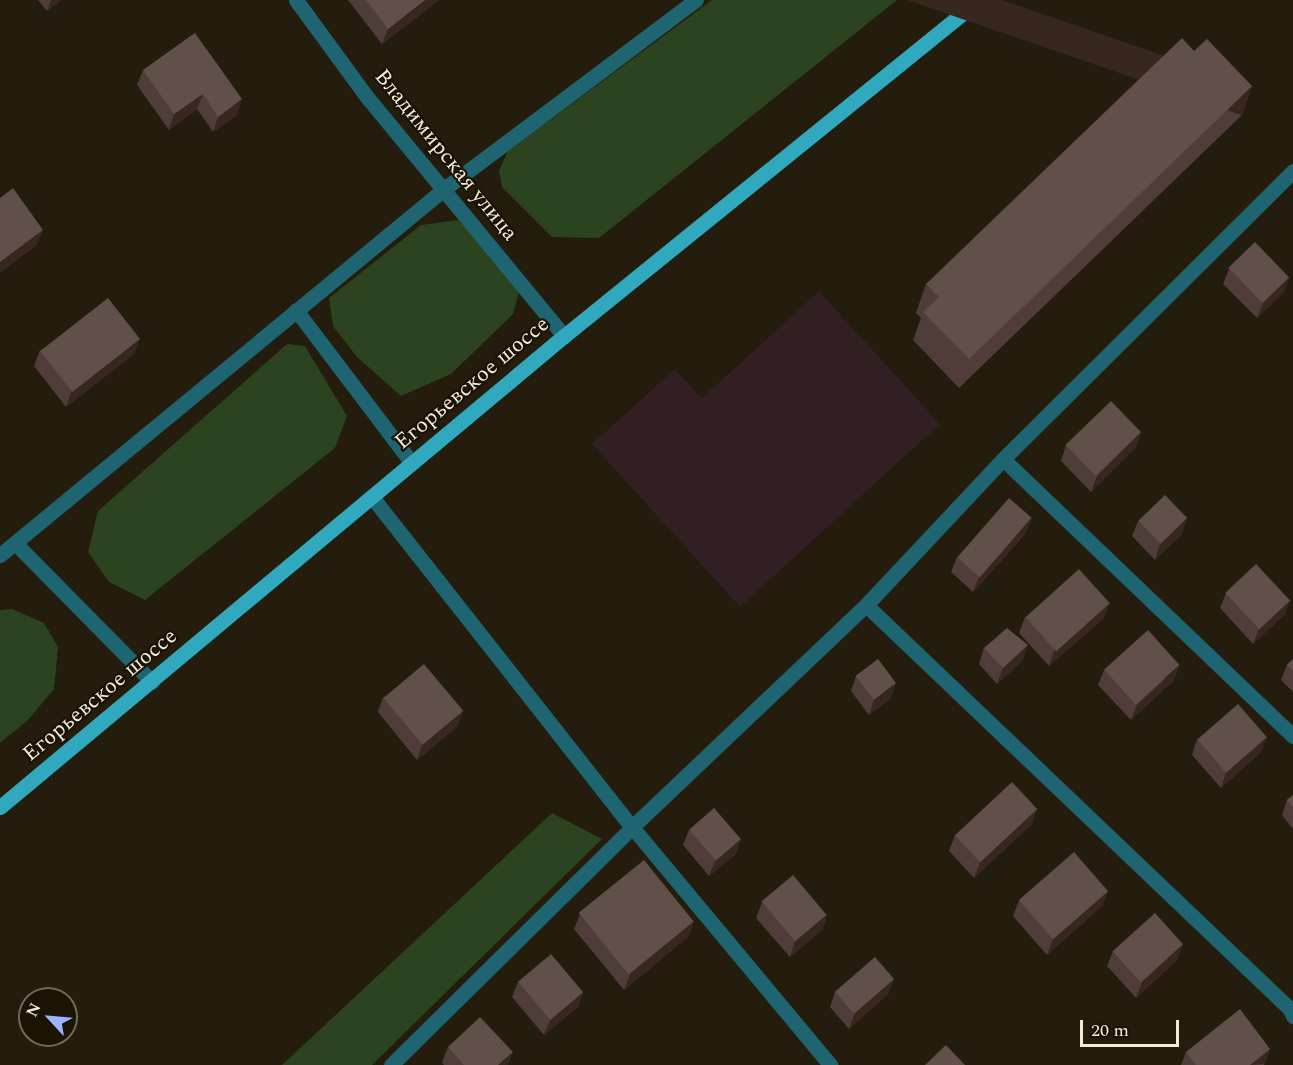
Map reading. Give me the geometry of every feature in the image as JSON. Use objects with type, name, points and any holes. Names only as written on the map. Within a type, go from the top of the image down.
[{"type":"main road","name":"Егорьевское шоссе","points":[[0,807],[152,682],[411,462],[979,0]]},
{"type":"street","name":"Владимирская улица","points":[[296,0],[367,97],[564,336]]},
{"type":"street","points":[[0,555],[444,189],[696,0]]},
{"type":"street","points":[[391,1065],[632,827],[866,605],[1003,459],[1293,171]]},
{"type":"street","points":[[296,310],[411,462]]},
{"type":"street","points":[[1003,459],[1293,736]]},
{"type":"street","points":[[372,497],[632,827],[830,1065]]},
{"type":"street","points":[[15,543],[152,682]]},
{"type":"street","points":[[866,605],[1290,1009],[1293,1016]]},
{"type":"shaded area","points":[[819,291],[940,424],[740,607],[592,444],[675,369],[702,398]]},
{"type":"green space","points":[[712,0],[897,0],[599,238],[552,237],[502,187],[499,171],[508,151]]},
{"type":"green space","points":[[458,220],[492,251],[520,288],[513,314],[451,374],[401,396],[357,357],[333,326],[329,298],[421,225]]},
{"type":"green space","points":[[287,344],[305,346],[347,416],[335,448],[145,600],[109,582],[88,552],[98,511]]},
{"type":"green space","points":[[12,609],[44,623],[58,647],[54,689],[28,720],[0,743],[0,610]]},
{"type":"green space","points":[[552,813],[602,839],[372,1065],[282,1065]]},
{"type":"building","points":[[366,0],[425,0],[388,29]]},
{"type":"building","points":[[195,33],[242,99],[218,117],[203,94],[174,114],[143,70]]},
{"type":"building","points":[[1182,38],[1194,51],[1207,39],[1252,86],[969,359],[923,312],[939,297],[926,284]]},
{"type":"building","points":[[13,188],[43,230],[0,262],[0,198]]},
{"type":"building","points":[[1255,242],[1289,277],[1262,303],[1228,268]]},
{"type":"building","points":[[108,298],[140,339],[72,392],[40,351]]},
{"type":"building","points":[[1111,401],[1141,432],[1096,476],[1066,445]]},
{"type":"building","points":[[1165,495],[1187,518],[1161,544],[1138,521]]},
{"type":"building","points":[[1009,498],[1032,518],[980,577],[957,558]]},
{"type":"building","points":[[1256,564],[1290,601],[1259,629],[1225,593]]},
{"type":"building","points":[[1079,569],[1110,603],[1056,651],[1025,617]]},
{"type":"building","points":[[1007,628],[1028,645],[1003,668],[984,648]]},
{"type":"building","points":[[1148,630],[1179,665],[1136,704],[1104,669]]},
{"type":"building","points":[[878,659],[896,683],[874,700],[856,676]]},
{"type":"building","points":[[1293,659],[1293,671],[1287,665]]},
{"type":"building","points":[[424,664],[463,711],[423,745],[383,698]]},
{"type":"building","points":[[1238,704],[1267,737],[1226,773],[1197,739]]},
{"type":"building","points":[[1012,782],[1037,809],[980,862],[955,835]]},
{"type":"building","points":[[1293,795],[1293,807],[1287,800]]},
{"type":"building","points":[[714,808],[741,839],[716,861],[689,830]]},
{"type":"building","points":[[1074,852],[1108,891],[1053,939],[1019,900]]},
{"type":"building","points":[[644,860],[694,921],[628,974],[579,913]]},
{"type":"building","points":[[793,875],[826,915],[795,941],[762,901]]},
{"type":"building","points":[[1155,913],[1183,944],[1141,982],[1113,951]]},
{"type":"building","points":[[551,954],[583,992],[550,1020],[518,982]]},
{"type":"building","points":[[875,957],[894,979],[854,1014],[835,992]]},
{"type":"building","points":[[1240,1009],[1270,1049],[1250,1065],[1196,1065],[1186,1052]]},
{"type":"building","points":[[480,1017],[513,1052],[498,1065],[464,1065],[448,1047]]},
{"type":"building","points":[[946,1045],[965,1065],[925,1065]]}]
